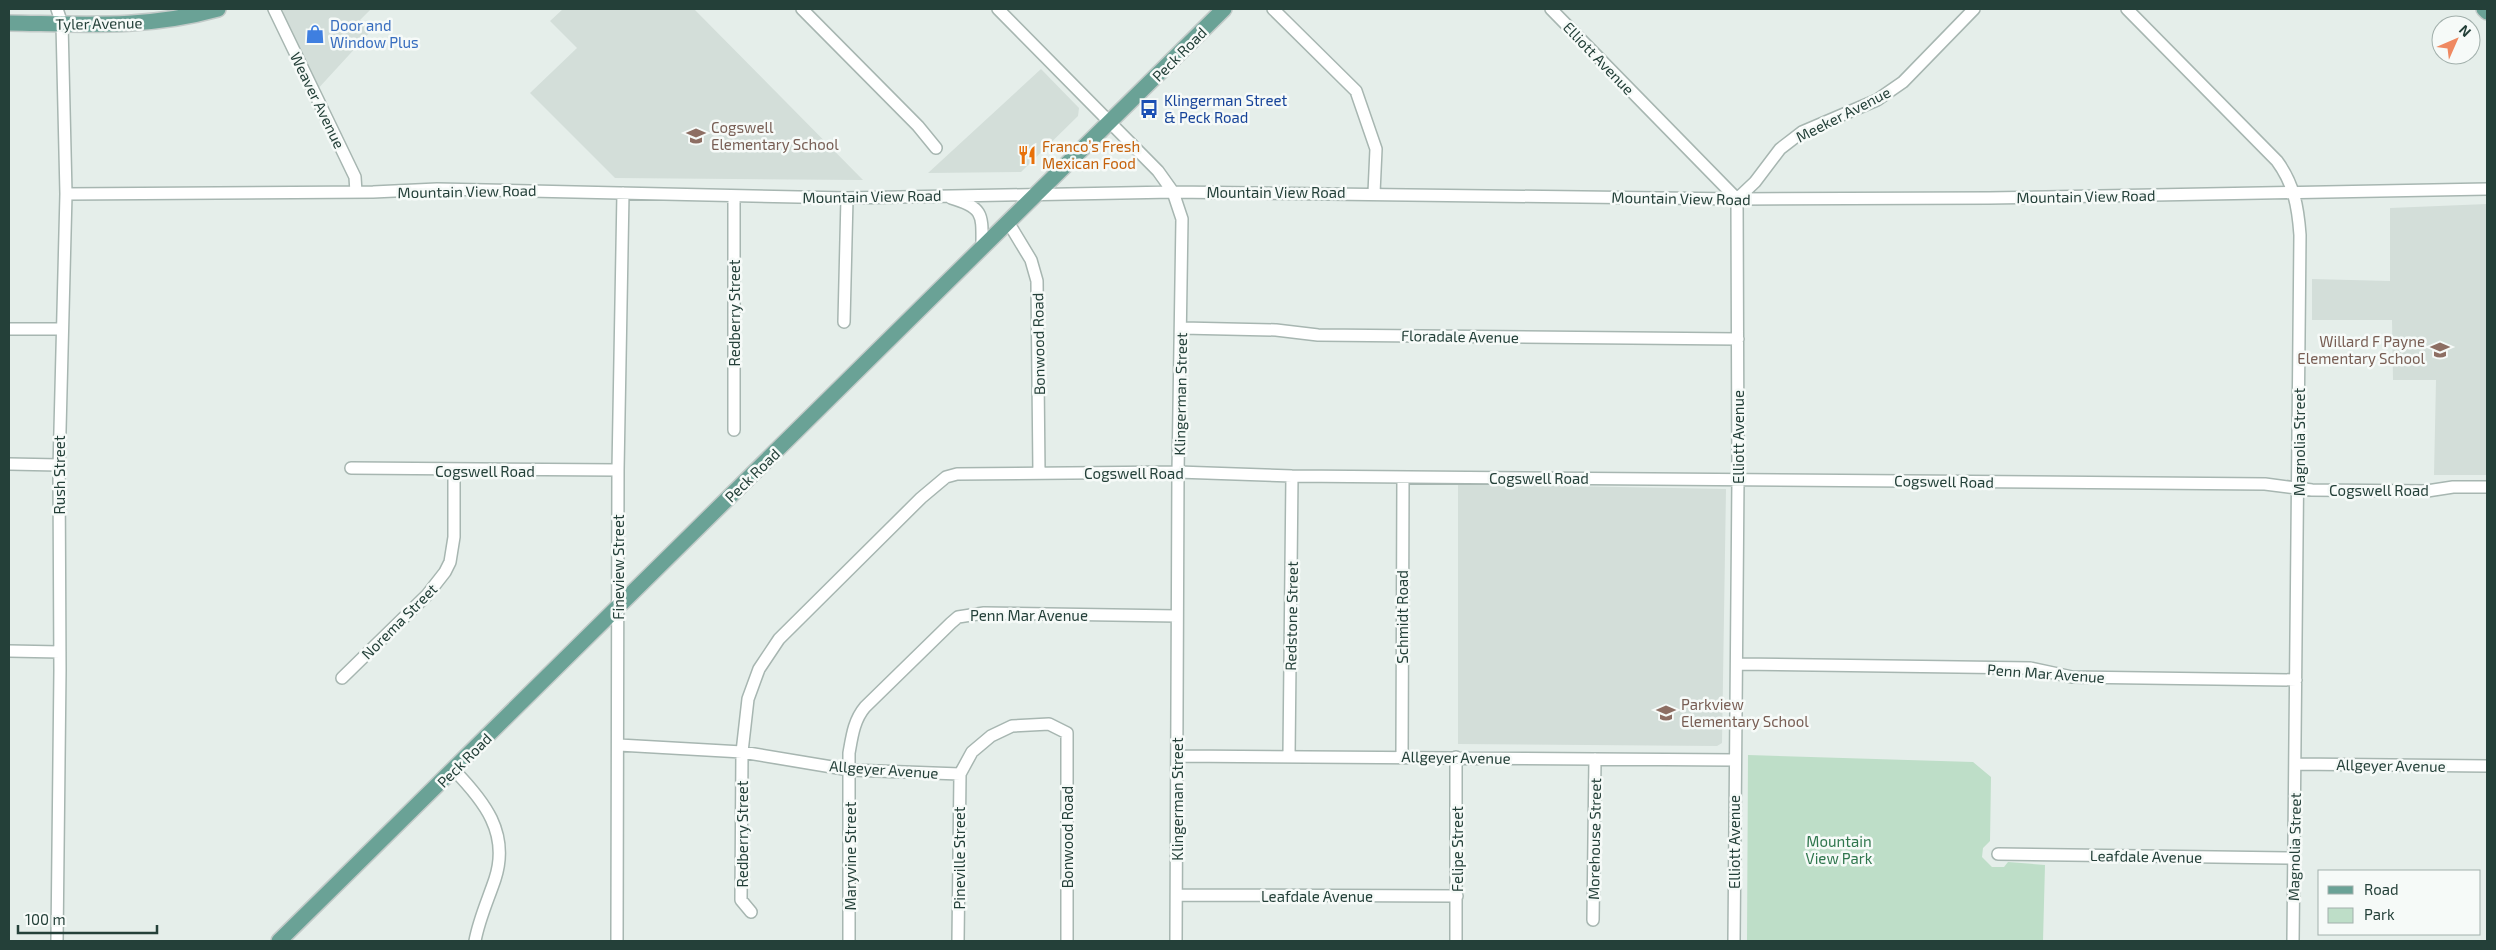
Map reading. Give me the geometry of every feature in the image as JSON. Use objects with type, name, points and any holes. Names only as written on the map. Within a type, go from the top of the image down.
[{"type":"main road","name":"Tyler Avenue","points":[[9,23],[132,25],[166,21],[218,9]]},
{"type":"main road","name":"Peck Road","points":[[279,941],[1224,9]]},
{"type":"main road","points":[[2484,9],[2487,12]]},
{"type":"street","name":"Rush Street","points":[[57,9],[62,24],[66,194],[61,329],[59,465],[60,652],[57,941]]},
{"type":"street","name":"Weaver Avenue","points":[[274,9],[355,177],[356,192]]},
{"type":"street","name":"Klingerman Street","points":[[998,9],[1111,121],[1158,171],[1173,192],[1182,219],[1182,328],[1178,472],[1176,941]]},
{"type":"street","points":[[1273,9],[1356,91],[1376,149],[1374,193]]},
{"type":"street","name":"Elliott Avenue","points":[[1551,9],[1737,200],[1738,479],[1734,941]]},
{"type":"street","name":"Meeker Avenue","points":[[1737,200],[1755,182],[1780,149],[1802,132],[1877,100],[1890,92],[1903,82],[1974,9]]},
{"type":"street","name":"Magnolia Street","points":[[2127,9],[2277,161],[2286,172],[2295,193],[2300,235],[2293,941]]},
{"type":"street","points":[[806,10],[918,126],[936,148]]},
{"type":"street","name":"Mountain View Road","points":[[66,194],[356,192],[446,189],[847,198],[1173,192],[1374,193],[1737,200],[2487,189]]},
{"type":"street","name":"Fineview Street","points":[[617,941],[619,745],[618,470],[623,193]]},
{"type":"street","name":"Redberry Street","points":[[734,196],[734,430]]},
{"type":"street","points":[[939,196],[972,205],[978,210],[982,217],[982,248]]},
{"type":"street","points":[[844,322],[847,198]]},
{"type":"street","name":"Bonwood Road","points":[[1008,222],[1031,260],[1038,288],[1039,473]]},
{"type":"street","name":"Floradale Avenue","points":[[1182,328],[1276,330],[1318,335],[1738,339]]},
{"type":"street","points":[[9,329],[61,329]]},
{"type":"street","points":[[9,464],[59,465]]},
{"type":"street","name":"Cogswell Road","points":[[351,468],[454,471],[618,470]]},
{"type":"street","name":"Norema Street","points":[[342,678],[427,595],[445,572],[450,562],[454,537],[454,471]]},
{"type":"street","name":"Cogswell Road","points":[[742,752],[748,699],[759,669],[768,653],[779,639],[921,498],[946,477],[957,474],[1178,472],[1292,476],[2265,484],[2298,488],[2427,491],[2453,487],[2487,487]]},
{"type":"street","name":"Redstone Street","points":[[1289,755],[1292,476]]},
{"type":"street","name":"Schmidt Road","points":[[1402,756],[1403,477]]},
{"type":"street","name":"Penn Mar Avenue","points":[[850,770],[849,753],[858,715],[958,617],[975,613],[1177,616]]},
{"type":"street","points":[[9,651],[60,652]]},
{"type":"street","name":"Penn Mar Avenue","points":[[1737,664],[2030,668],[2072,677],[2296,680]]},
{"type":"street","name":"Allgeyer Avenue","points":[[619,745],[742,752],[850,770],[960,774],[972,752],[991,736],[1012,726],[1049,724],[1067,733]]},
{"type":"street","name":"Bonwood Road","points":[[1066,941],[1067,733]]},
{"type":"street","name":"Redberry Street","points":[[742,752],[742,900],[751,912]]},
{"type":"street","name":"Allgeyer Avenue","points":[[1178,756],[1289,755],[1735,760]]},
{"type":"street","name":"Felipe Street","points":[[1456,757],[1456,941]]},
{"type":"street","name":"Morehouse Street","points":[[1593,920],[1595,759]]},
{"type":"street","name":"Allgeyer Avenue","points":[[2295,764],[2487,766]]},
{"type":"street","points":[[454,770],[477,794],[494,820],[500,850],[499,865],[482,910],[475,941]]},
{"type":"street","name":"Maryvine Street","points":[[850,770],[850,941]]},
{"type":"street","name":"Pineville Street","points":[[958,941],[960,774]]},
{"type":"street","name":"Leafdale Avenue","points":[[1998,854],[2293,858]]},
{"type":"street","name":"Leafdale Avenue","points":[[1176,895],[1457,896]]},
{"type":"shaded area","points":[[276,9],[371,9],[360,20],[371,31],[315,92]]},
{"type":"shaded area","name":"Cogswell Elementary School","points":[[563,9],[694,9],[863,180],[615,178],[530,93],[577,48],[550,21]]},
{"type":"shaded area","points":[[1041,69],[1079,108],[1078,116],[1021,172],[928,173]]},
{"type":"shaded area","name":"Willard F Payne Elementary School","points":[[2487,204],[2487,475],[2434,475],[2436,380],[2393,380],[2392,320],[2312,320],[2312,279],[2390,281],[2390,208]]},
{"type":"shaded area","points":[[1458,484],[1726,489],[1722,743],[1717,746],[1458,744]]},
{"type":"green space","name":"Mountain View Park","points":[[1748,755],[1973,762],[1991,777],[1990,841],[1983,848],[1982,857],[1992,867],[2004,867],[2008,862],[2045,865],[2043,941],[1747,941]]},
{"type":"place","name":"Door and Window Plus","points":[[315,34]]},
{"type":"place","name":"Klingerman Street & Peck Road","points":[[1149,109]]},
{"type":"place","name":"Cogswell Elementary School","points":[[696,136]]},
{"type":"place","name":"Franco’s Fresh Mexican Food","points":[[1027,155]]},
{"type":"place","name":"Willard F Payne Elementary School","points":[[2440,350]]},
{"type":"place","name":"Parkview Elementary School","points":[[1666,713]]}]
